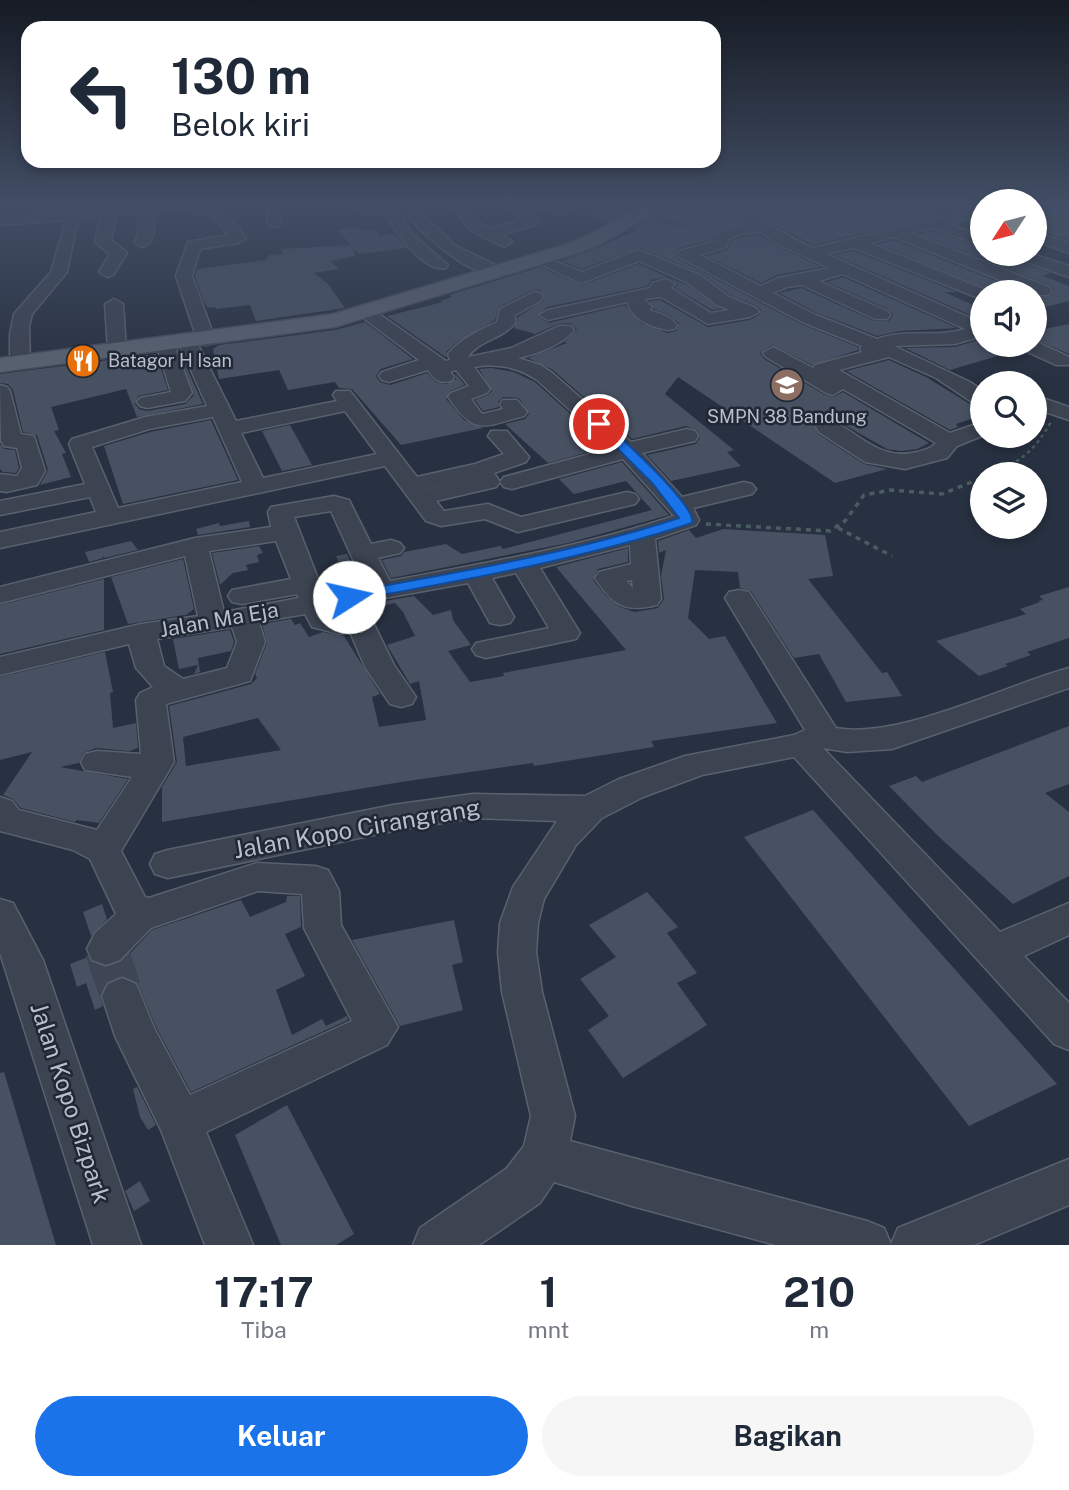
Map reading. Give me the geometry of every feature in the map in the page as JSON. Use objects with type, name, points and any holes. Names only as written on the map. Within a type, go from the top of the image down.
[{"type":"main road","points":[[10,363],[301,326],[366,313],[493,278],[534,262]]},
{"type":"street","points":[[10,363],[24,310],[43,293],[58,274],[61,262]]},
{"type":"street","points":[[107,272],[113,262]]},
{"type":"street","points":[[188,262],[184,276],[198,340],[231,421],[266,485]]},
{"type":"street","points":[[436,262],[440,265]]},
{"type":"street","points":[[469,262],[493,278]]},
{"type":"street","points":[[544,262],[581,278],[622,262]]},
{"type":"street","points":[[658,262],[694,279],[723,301],[748,312]]},
{"type":"street","points":[[705,262],[786,306],[939,373],[970,391]]},
{"type":"street","points":[[832,262],[970,324]]},
{"type":"street","points":[[904,262],[970,288]]},
{"type":"street","points":[[967,262],[1010,280]]},
{"type":"street","points":[[1048,264],[1055,262]]},
{"type":"street","points":[[1048,264],[1069,272]]},
{"type":"street","points":[[761,271],[784,282],[804,280],[845,268]]},
{"type":"street","points":[[694,279],[658,287],[708,319],[786,306]]},
{"type":"street","points":[[804,280],[881,316]]},
{"type":"street","points":[[760,292],[777,288],[784,282]]},
{"type":"street","points":[[1047,290],[1069,285]]},
{"type":"street","points":[[632,306],[664,291]]},
{"type":"street","points":[[445,368],[464,347],[503,326],[506,323],[506,313],[534,297]]},
{"type":"street","points":[[114,304],[117,349]]},
{"type":"street","points":[[548,315],[632,306],[656,305],[665,312],[687,308]]},
{"type":"street","points":[[632,306],[648,318],[656,317],[668,325]]},
{"type":"street","points":[[950,314],[970,309]]},
{"type":"street","points":[[366,313],[445,368],[475,381],[480,388],[458,397],[474,418],[481,420],[517,412],[510,404]]},
{"type":"street","points":[[0,331],[19,329]]},
{"type":"street","points":[[389,376],[501,359],[536,347],[565,330]]},
{"type":"street","points":[[949,441],[822,369],[883,349],[897,338],[955,338],[970,333]]},
{"type":"street","points":[[198,340],[231,421]]},
{"type":"street","points":[[148,402],[178,397],[182,393],[165,344]]},
{"type":"street","points":[[803,370],[883,349]]},
{"type":"street","points":[[773,353],[833,389]]},
{"type":"street","points":[[1047,354],[1063,361]]},
{"type":"street","points":[[501,359],[544,376],[628,450],[683,516]]},
{"type":"street","points":[[475,381],[527,368]]},
{"type":"street","points":[[939,373],[970,380]]},
{"type":"street","points":[[0,391],[12,441],[26,441],[34,471],[29,474],[29,480],[6,485],[5,480],[0,481]]},
{"type":"street","points":[[110,517],[80,446],[81,442],[113,435],[145,423],[231,421],[347,399],[435,516],[441,519],[488,511],[518,525],[627,499]]},
{"type":"street","points":[[1047,406],[1069,414]]},
{"type":"street","points":[[827,427],[873,457],[889,462],[905,462],[939,453],[949,441],[970,433]]},
{"type":"street","points":[[416,491],[486,484],[488,482],[481,470],[518,457],[499,436]]},
{"type":"street","points":[[512,482],[687,436]]},
{"type":"street","points":[[0,540],[391,458]]},
{"type":"street","points":[[0,508],[99,488]]},
{"type":"street","points":[[381,591],[337,503],[280,512],[285,532],[322,621],[340,625],[354,609],[381,591],[524,564],[642,535],[744,489]]},
{"type":"street","points":[[0,595],[195,546],[285,532]]},
{"type":"street","points":[[642,535],[646,568]]},
{"type":"street","points":[[195,546],[213,622]]},
{"type":"street","points":[[362,554],[391,548]]},
{"type":"street","points":[[486,649],[566,633],[524,564]]},
{"type":"street","points":[[476,573],[500,617]]},
{"type":"street","name":"Jalan Ma Eja","points":[[0,666],[141,633],[213,622],[243,607],[310,594]]},
{"type":"street","points":[[739,598],[821,729],[811,740],[994,952],[1069,1031]]},
{"type":"street","points":[[103,850],[155,765],[151,700],[239,674],[251,642],[243,607]]},
{"type":"street","points":[[354,609],[380,667],[401,697]]},
{"type":"street","points":[[141,633],[149,669],[179,690]]},
{"type":"street","name":"Jalan Kopo Cirangrang","points":[[438,1245],[523,1186],[544,1156],[554,1116],[522,992],[517,952],[519,923],[526,897],[564,836],[590,809],[631,788],[697,764],[811,740],[847,741],[892,737],[1069,678]]},
{"type":"street","points":[[97,762],[155,765]]},
{"type":"street","name":"Jalan Kopo Cirangrang","points":[[168,864],[393,818],[473,806],[590,809]]},
{"type":"street","points":[[0,810],[7,820],[83,839],[103,850],[137,911]]},
{"type":"street","points":[[137,911],[160,910],[257,877],[315,880],[323,891],[319,919],[377,1027],[348,1044],[180,1122]]},
{"type":"street","points":[[106,949],[110,941],[128,928],[137,911]]},
{"type":"street","name":"Jalan Kopo Bizpark","points":[[0,914],[23,960],[117,1245]]},
{"type":"street","points":[[994,952],[1069,918]]},
{"type":"street","points":[[122,996],[136,1036],[180,1122],[229,1245]]},
{"type":"street","points":[[544,1156],[632,1183],[867,1245]]},
{"type":"street","points":[[915,1245],[1069,1182]]},
{"type":"path","points":[[1018,462],[1035,448],[1056,416],[1069,414]]},
{"type":"path","points":[[838,528],[864,495],[891,490],[942,494],[970,483]]},
{"type":"path","points":[[683,516],[754,528],[812,531],[838,528],[892,556]]},
{"type":"building","points":[[249,262],[331,262],[339,269],[314,273],[328,284],[345,308],[256,321],[250,305],[208,308],[195,276],[197,269]]},
{"type":"building","points":[[564,262],[601,262],[582,269]]},
{"type":"building","points":[[674,262],[684,262],[801,324],[858,347],[858,350],[812,365],[772,345],[760,353],[764,359],[825,395],[834,397],[843,392],[929,443],[917,449],[887,449],[841,423],[819,419],[814,426],[818,434],[864,464],[887,469],[835,483],[678,377],[665,394],[734,450],[727,452],[741,466],[671,481],[647,455],[696,444],[700,437],[697,430],[686,426],[632,439],[553,370],[528,358],[567,343],[564,342],[577,330],[571,323],[558,324],[535,334],[514,328],[518,317],[545,299],[540,290],[533,290],[499,307],[495,320],[457,342],[446,352],[447,358],[387,316],[443,302],[440,301],[452,297],[449,295],[540,267],[582,285],[639,264],[667,277],[651,280],[648,286],[547,307],[537,316],[549,323],[625,305],[641,323],[668,333],[676,331],[679,323],[654,309],[650,301],[660,300],[708,327],[750,320],[760,314],[761,310],[757,306],[730,295],[701,273]]},
{"type":"building","points":[[719,262],[811,262],[821,267],[777,275],[761,283]]},
{"type":"building","points":[[850,262],[882,262],[957,292],[944,292],[970,304],[970,315]]},
{"type":"building","points":[[921,262],[949,262],[993,280],[970,280],[970,282]]},
{"type":"building","points":[[1001,266],[1032,266],[1051,273],[1043,276],[1069,286],[1069,301],[1047,307],[1047,296],[1051,296],[1053,290],[1047,280],[1037,280]]},
{"type":"building","points":[[843,277],[957,328],[899,331],[877,336],[815,312],[779,293],[802,288],[874,321],[889,321],[893,315],[888,309],[827,282]]},
{"type":"building","points":[[670,278],[687,285],[720,309],[712,310],[675,288],[678,284]]},
{"type":"building","points":[[365,322],[413,359],[381,369],[376,376],[380,382],[390,385],[427,373],[436,382],[447,384],[456,379],[455,373],[465,385],[450,391],[446,399],[464,420],[483,428],[401,445],[352,389],[339,388],[335,382],[288,390],[279,370],[219,379],[213,349],[219,345],[335,330]]},
{"type":"building","points":[[1069,324],[1069,354],[1047,345],[1047,328]]},
{"type":"building","points":[[970,343],[970,357],[994,357],[950,370],[905,348],[955,347]]},
{"type":"building","points":[[179,351],[203,404],[137,417],[126,389],[51,407],[59,430],[54,431],[66,453],[62,454],[71,477],[40,485],[48,470],[37,435],[23,432],[13,390],[8,384],[0,383],[0,374],[156,354],[168,390],[138,396],[135,404],[139,409],[147,411],[185,404],[194,395]]},
{"type":"building","points":[[889,360],[926,377],[970,404],[970,419],[956,424],[958,427],[950,430],[846,371]]},
{"type":"building","points":[[479,369],[514,372],[535,382],[607,447],[548,463],[505,424],[525,419],[529,414],[519,398],[503,397],[498,402],[499,407],[483,411],[475,400],[492,391]]},
{"type":"building","points":[[211,420],[238,480],[123,504],[104,446],[150,432]]},
{"type":"building","points":[[290,425],[312,465],[282,471],[262,431]]},
{"type":"building","points":[[0,444],[4,449],[15,450],[19,468],[16,473],[3,472],[0,469]]},
{"type":"building","points":[[622,462],[669,515],[568,543],[391,578],[382,560],[401,556],[404,552],[446,544],[462,554],[500,546],[503,549],[652,510],[626,481],[574,494],[559,479]]},
{"type":"building","points":[[249,521],[250,527],[198,535],[196,529],[219,523],[220,526]]},
{"type":"building","points":[[723,529],[825,535],[833,576],[808,579],[882,673],[887,672],[902,696],[846,702],[819,654],[794,658],[751,591],[740,588],[738,572],[695,570],[688,618],[709,639],[725,636],[777,723],[651,741],[654,747],[534,766],[533,763],[401,782],[162,822],[162,787],[177,762],[169,706],[251,684],[257,678],[255,674],[267,643],[262,624],[291,619],[295,625],[300,623],[309,637],[323,632],[344,636],[380,694],[372,697],[379,727],[426,720],[419,681],[410,684],[387,645],[415,636],[403,612],[395,603],[370,609],[367,604],[414,596],[433,615],[451,610],[453,620],[471,645],[448,651],[470,682],[504,676],[503,673],[626,650],[556,567],[628,548],[628,562],[598,569],[593,580],[606,596],[620,607],[635,612],[658,608],[664,599],[661,576],[666,550],[659,553],[658,541],[689,530],[696,538]],"holes":[[[258,718],[281,750],[186,766],[183,737]]]},
{"type":"building","points":[[131,541],[138,550],[104,558],[103,555],[103,558],[89,562],[85,552]]},
{"type":"building","points":[[259,546],[263,553],[257,555],[259,562],[246,565],[248,570],[233,573],[220,585],[212,553]]},
{"type":"building","points":[[347,554],[361,584],[350,586],[341,569],[336,556]]},
{"type":"building","points":[[183,559],[194,609],[186,615],[128,624],[111,577]]},
{"type":"building","points":[[104,579],[104,630],[0,654],[0,605]]},
{"type":"building","points":[[1069,587],[1069,638],[1027,652],[1031,655],[1005,664],[1008,666],[979,676],[936,641],[1026,614],[1020,609],[1043,600],[1039,596]]},
{"type":"building","points":[[230,630],[234,642],[231,651],[198,658],[200,672],[194,674],[198,665],[179,669],[173,639]]},
{"type":"building","points":[[105,652],[113,692],[110,693],[113,728],[136,723],[138,748],[129,751],[96,748],[83,753],[79,763],[60,767],[128,779],[99,823],[75,822],[21,808],[13,799],[3,795],[32,752],[0,760],[0,677]]},
{"type":"building","points":[[1069,726],[1069,784],[1045,793],[1069,812],[1069,876],[1013,904],[938,836],[889,786],[916,776],[922,782]]},
{"type":"building","points":[[813,810],[1057,1084],[969,1126],[744,837]]},
{"type":"building","points":[[647,892],[678,927],[667,933],[697,973],[677,983],[707,1025],[623,1078],[588,1030],[609,1016],[580,979],[616,957],[589,925]]},
{"type":"building","points":[[287,896],[300,896],[301,927],[285,934],[305,976],[276,990],[292,1035],[322,1019],[326,1026],[347,1016],[348,1020],[191,1092],[157,1029],[137,982],[123,976],[107,982],[100,995],[103,1006],[95,1010],[86,983],[77,987],[70,964],[88,957],[91,962],[107,967],[122,962],[152,930],[241,900],[250,917],[286,902]]},
{"type":"building","points":[[102,904],[107,919],[91,936],[83,912]]},
{"type":"building","points":[[454,920],[463,962],[452,965],[463,1010],[400,1026],[352,940]]},
{"type":"building","points":[[4,1072],[56,1245],[0,1245],[0,1073]]},
{"type":"building","points":[[137,1087],[156,1125],[148,1130],[140,1117],[133,1089]]},
{"type":"building","points":[[287,1105],[354,1234],[336,1245],[281,1245],[235,1135]]},
{"type":"building","points":[[140,1181],[150,1201],[134,1211],[125,1191]]},
{"type":"tunnel","points":[[106,949],[122,996]]},
{"type":"place","name":"Batagor H Isan","points":[[83,361]]},
{"type":"place","name":"SMPN 38 Bandung","points":[[787,385]]},
{"type":"route","points":[[349,597],[524,564],[642,535],[687,520],[668,493],[599,424]]}]
